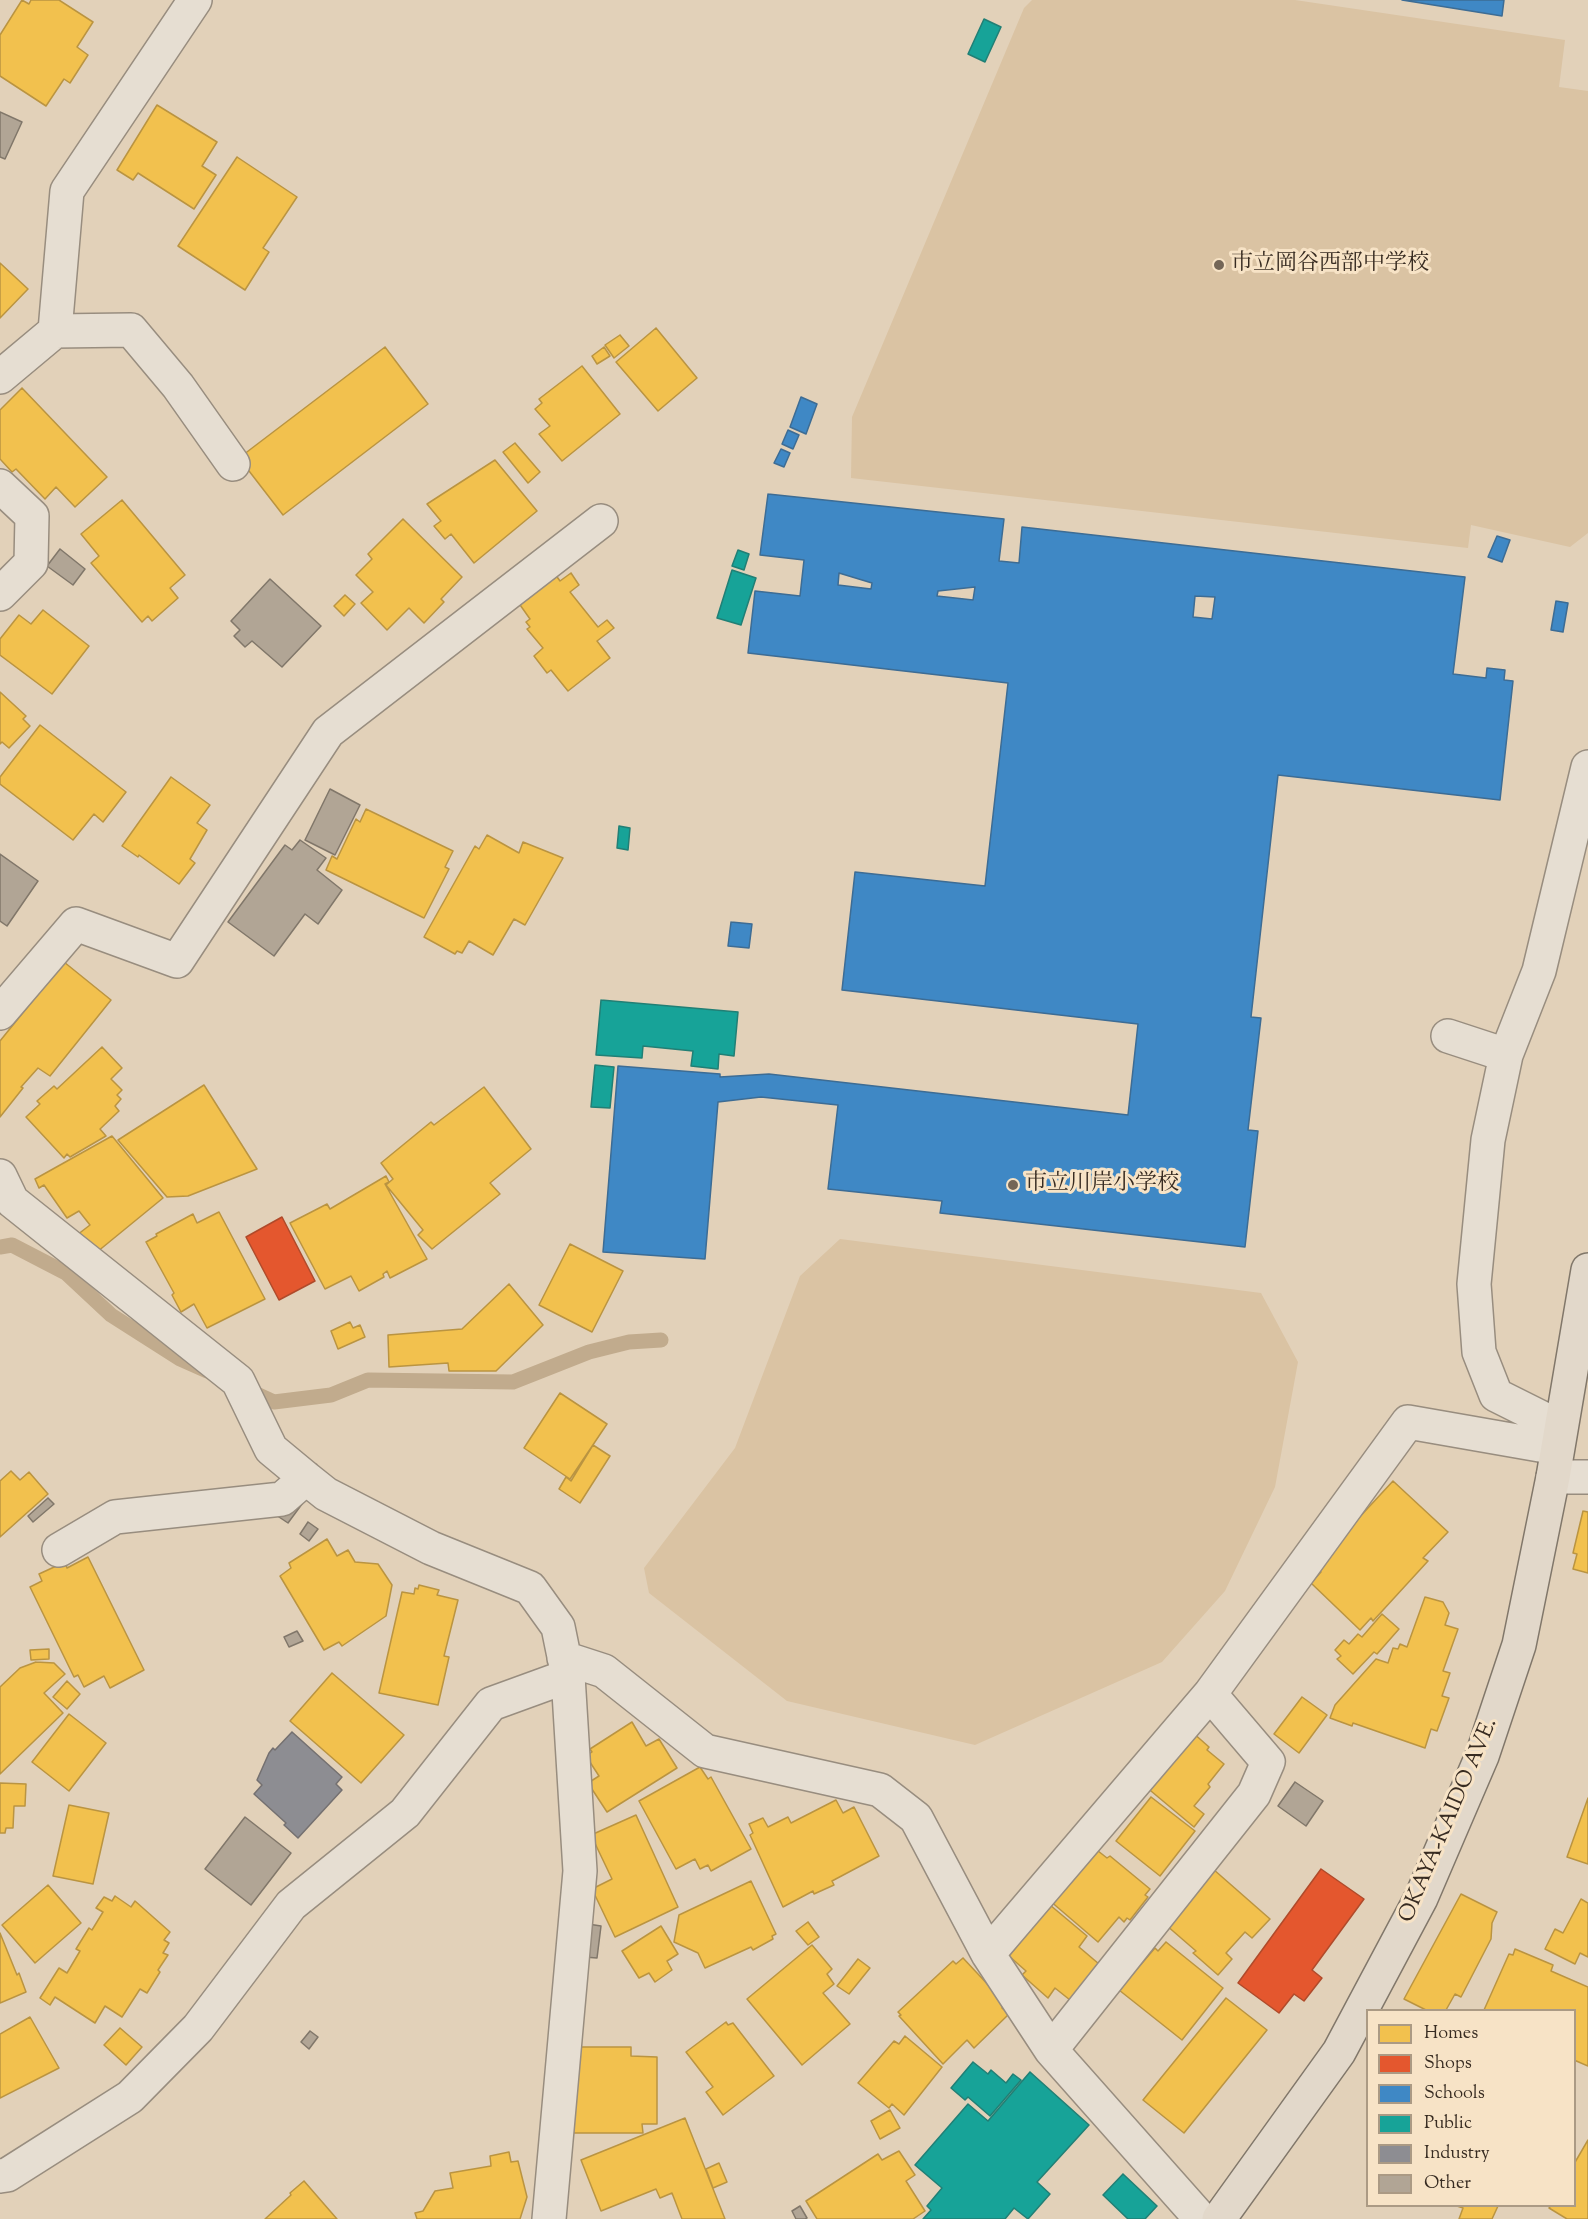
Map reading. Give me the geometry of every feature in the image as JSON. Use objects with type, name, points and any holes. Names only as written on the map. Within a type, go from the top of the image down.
[{"type":"main road","name":"OKAYA-KAIDO AVE.","points":[[1219,2219],[1339,2052],[1421,1898],[1482,1756],[1519,1645],[1557,1451],[1588,1270]]},
{"type":"street","points":[[55,332],[68,191],[195,0]]},
{"type":"street","points":[[0,377],[55,332],[131,330],[178,387],[233,464]]},
{"type":"street","points":[[0,486],[32,516],[31,563],[0,594]]},
{"type":"street","points":[[0,1013],[76,924],[177,961],[328,732],[601,521]]},
{"type":"street","points":[[1588,767],[1539,971],[1506,1056],[1488,1140],[1474,1284],[1479,1352],[1496,1395],[1588,1477]]},
{"type":"street","points":[[1448,1036],[1506,1056]]},
{"type":"street","points":[[4,1194],[238,1381],[271,1449],[326,1494],[431,1548],[530,1588],[558,1626],[566,1667],[580,1871],[549,2219]]},
{"type":"street","points":[[988,1954],[1210,1694],[1408,1422],[1557,1451]]},
{"type":"street","points":[[59,1550],[115,1517],[282,1499],[306,1478]]},
{"type":"street","points":[[0,2176],[7,2175],[130,2097],[198,2028],[291,1905],[405,1813],[491,1704],[566,1667],[604,1671],[705,1751],[880,1790],[916,1818],[988,1954],[1051,2050],[1200,2219]]},
{"type":"street","points":[[1051,2050],[1254,1794],[1268,1762],[1210,1694]]},
{"type":"shaded area","name":"市立岡谷西部中学校","points":[[1032,0],[1295,0],[1565,40],[1559,87],[1588,91],[1588,533],[1570,547],[1471,525],[1468,548],[851,478],[852,417],[1024,8]]},
{"type":"shaded area","points":[[840,1239],[1261,1293],[1298,1362],[1275,1487],[1225,1591],[1162,1662],[975,1745],[787,1701],[649,1593],[644,1568],[735,1448],[800,1276]]},
{"type":"building: Homes","points":[[22,0],[29,4],[31,0],[59,0],[93,22],[77,47],[88,55],[70,83],[64,79],[46,106],[0,76],[0,35]]},
{"type":"building: Homes","points":[[157,105],[217,142],[202,166],[216,175],[194,209],[138,173],[133,180],[117,170]]},
{"type":"building: Homes","points":[[237,157],[297,197],[263,248],[269,252],[245,290],[178,246]]},
{"type":"building: Homes","points":[[0,263],[28,289],[0,318]]},
{"type":"building: Homes","points":[[656,328],[697,378],[658,411],[616,362]]},
{"type":"building: Homes","points":[[620,335],[629,346],[614,358],[605,345]]},
{"type":"building: Homes","points":[[385,347],[428,404],[283,515],[239,458]]},
{"type":"building: Homes","points":[[604,347],[610,356],[597,364],[592,356]]},
{"type":"building: Homes","points":[[582,366],[620,414],[562,461],[539,434],[550,426],[535,409],[542,403],[539,399]]},
{"type":"building: Homes","points":[[22,388],[107,477],[75,507],[56,487],[45,499],[16,469],[12,472],[0,459],[0,410]]},
{"type":"building: Homes","points":[[515,443],[540,472],[528,483],[503,452]]},
{"type":"building: Homes","points":[[495,460],[537,511],[474,563],[451,534],[445,539],[434,526],[441,521],[427,504]]},
{"type":"building: Homes","points":[[122,500],[185,575],[170,588],[178,598],[152,621],[148,616],[142,622],[91,563],[99,556],[81,534]]},
{"type":"building: Homes","points":[[403,519],[462,577],[441,599],[444,602],[424,623],[409,608],[387,630],[361,603],[373,592],[356,575],[372,559],[368,554]]},
{"type":"building: Homes","points":[[571,573],[579,585],[570,592],[598,627],[607,620],[614,628],[597,641],[610,658],[568,691],[551,670],[547,673],[534,656],[543,648],[527,629],[530,627],[526,622],[530,619],[518,602],[555,574],[560,581]]},
{"type":"building: Homes","points":[[345,595],[355,604],[344,616],[334,606]]},
{"type":"building: Homes","points":[[43,610],[89,646],[52,694],[0,655],[0,639],[19,615],[31,624]]},
{"type":"building: Homes","points":[[0,692],[26,716],[23,719],[30,726],[9,748],[2,742],[0,744]]},
{"type":"building: Homes","points":[[40,725],[126,792],[103,822],[94,814],[73,840],[0,784],[0,777]]},
{"type":"building: Homes","points":[[171,777],[210,805],[197,823],[207,830],[190,859],[195,863],[179,884],[139,855],[138,857],[122,846]]},
{"type":"building: Homes","points":[[366,809],[453,851],[445,867],[449,869],[424,918],[326,870],[332,856],[337,859],[356,819],[360,822]]},
{"type":"building: Homes","points":[[487,835],[519,853],[523,842],[563,858],[525,925],[514,919],[493,955],[469,941],[462,953],[457,951],[455,954],[424,937],[475,846],[479,849]]},
{"type":"building: Homes","points":[[64,962],[111,1000],[50,1076],[38,1068],[0,1117],[0,1041]]},
{"type":"building: Homes","points":[[102,1047],[122,1068],[111,1079],[122,1090],[117,1095],[121,1099],[115,1106],[119,1111],[100,1129],[106,1136],[70,1157],[67,1154],[64,1158],[26,1117],[40,1104],[37,1101],[54,1086],[57,1089]]},
{"type":"building: Homes","points":[[204,1085],[257,1169],[188,1196],[167,1197],[118,1140]]},
{"type":"building: Homes","points":[[484,1087],[531,1149],[490,1183],[500,1194],[432,1249],[418,1235],[423,1230],[386,1185],[393,1179],[381,1163],[431,1122],[434,1125]]},
{"type":"building: Homes","points":[[112,1136],[163,1198],[97,1252],[77,1235],[90,1225],[79,1211],[67,1218],[44,1185],[39,1188],[35,1179]]},
{"type":"building: Homes","points":[[386,1176],[389,1182],[385,1184],[427,1259],[390,1278],[387,1271],[383,1274],[384,1277],[359,1291],[351,1276],[325,1289],[290,1223],[327,1204],[330,1209]]},
{"type":"building: Homes","points":[[219,1212],[265,1299],[207,1328],[194,1304],[181,1312],[172,1295],[174,1293],[146,1242],[193,1214],[197,1223]]},
{"type":"building: Homes","points":[[570,1244],[623,1271],[592,1332],[539,1305]]},
{"type":"building: Homes","points":[[509,1284],[543,1325],[496,1371],[449,1371],[448,1363],[389,1367],[388,1335],[462,1329]]},
{"type":"building: Homes","points":[[350,1322],[353,1328],[360,1325],[365,1337],[338,1349],[331,1331]]},
{"type":"building: Homes","points":[[560,1393],[607,1424],[570,1479],[524,1448]]},
{"type":"building: Homes","points":[[593,1445],[610,1456],[580,1503],[559,1489],[566,1477],[571,1481]]},
{"type":"building: Homes","points":[[11,1471],[20,1480],[29,1472],[48,1494],[0,1537],[0,1481]]},
{"type":"building: Homes","points":[[1393,1481],[1448,1532],[1423,1558],[1428,1561],[1373,1621],[1371,1618],[1360,1630],[1311,1583],[1321,1572],[1317,1568],[1317,1563]]},
{"type":"building: Homes","points":[[1583,1511],[1588,1512],[1588,1573],[1573,1569],[1577,1554],[1573,1553]]},
{"type":"building: Homes","points":[[327,1539],[337,1556],[348,1550],[355,1562],[378,1564],[392,1585],[386,1616],[342,1646],[339,1642],[324,1650],[280,1576],[291,1568],[289,1563]]},
{"type":"building: Homes","points":[[88,1557],[144,1670],[110,1688],[104,1676],[84,1687],[78,1675],[74,1677],[30,1587],[42,1581],[39,1574],[65,1562],[67,1568]]},
{"type":"building: Homes","points":[[419,1585],[439,1590],[437,1595],[458,1600],[444,1656],[449,1657],[438,1705],[379,1693],[402,1592],[414,1594],[415,1588],[418,1589]]},
{"type":"building: Homes","points":[[1425,1597],[1443,1602],[1449,1613],[1445,1625],[1458,1629],[1443,1671],[1450,1673],[1442,1696],[1449,1698],[1437,1731],[1431,1729],[1425,1748],[1353,1723],[1352,1726],[1330,1718],[1335,1705],[1376,1659],[1388,1663],[1393,1648],[1398,1649],[1400,1644],[1407,1647]]},
{"type":"building: Homes","points":[[1382,1614],[1399,1629],[1377,1654],[1374,1652],[1353,1674],[1337,1659],[1341,1656],[1335,1650],[1344,1640],[1349,1644],[1358,1634],[1362,1637]]},
{"type":"building: Homes","points":[[49,1649],[49,1659],[31,1660],[30,1650]]},
{"type":"building: Homes","points":[[36,1662],[54,1663],[65,1674],[44,1693],[63,1713],[0,1774],[0,1687],[20,1668]]},
{"type":"building: Homes","points":[[332,1673],[404,1735],[361,1783],[290,1721]]},
{"type":"building: Homes","points":[[67,1681],[80,1694],[67,1709],[53,1697]]},
{"type":"building: Homes","points":[[1302,1697],[1327,1715],[1299,1753],[1274,1734]]},
{"type":"building: Homes","points":[[69,1714],[106,1743],[69,1791],[32,1762]]},
{"type":"building: Homes","points":[[632,1722],[646,1746],[659,1739],[677,1768],[607,1812],[588,1783],[599,1776],[586,1756],[592,1752],[590,1749]]},
{"type":"building: Homes","points":[[1192,1732],[1209,1747],[1207,1750],[1224,1764],[1208,1784],[1210,1787],[1194,1806],[1204,1814],[1194,1827],[1145,1786]]},
{"type":"building: Homes","points":[[700,1767],[708,1779],[711,1777],[751,1849],[711,1871],[708,1865],[700,1869],[695,1859],[676,1869],[639,1801]]},
{"type":"building: Homes","points":[[0,1783],[26,1784],[25,1806],[14,1806],[13,1828],[6,1828],[5,1833],[0,1833]]},
{"type":"building: Homes","points":[[1151,1797],[1195,1831],[1160,1876],[1116,1841]]},
{"type":"building: Homes","points":[[1588,1798],[1588,1864],[1567,1857]]},
{"type":"building: Homes","points":[[836,1800],[843,1813],[854,1807],[879,1856],[832,1881],[834,1885],[814,1894],[813,1891],[783,1907],[750,1835],[753,1833],[749,1824],[763,1818],[768,1827],[788,1817],[791,1823]]},
{"type":"building: Homes","points":[[69,1805],[109,1813],[93,1884],[53,1876]]},
{"type":"building: Homes","points":[[636,1815],[678,1907],[615,1937],[592,1889],[612,1879],[591,1835]]},
{"type":"building: Homes","points":[[1093,1847],[1107,1858],[1110,1856],[1150,1889],[1145,1895],[1148,1897],[1130,1920],[1127,1918],[1124,1922],[1119,1917],[1098,1942],[1049,1900]]},
{"type":"building: Homes","points":[[1213,1869],[1270,1919],[1252,1938],[1245,1932],[1226,1953],[1232,1959],[1218,1975],[1193,1953],[1196,1951],[1166,1925]]},
{"type":"building: Homes","points":[[751,1881],[776,1934],[772,1936],[773,1939],[753,1950],[751,1947],[705,1968],[698,1953],[674,1942],[679,1915]]},
{"type":"building: Homes","points":[[48,1885],[81,1923],[35,1963],[2,1925]]},
{"type":"building: Homes","points":[[1461,1894],[1497,1912],[1492,1923],[1491,1939],[1461,1997],[1455,1994],[1447,2009],[1424,2009],[1404,1999]]},
{"type":"building: Homes","points":[[115,1896],[131,1907],[135,1901],[170,1932],[164,1940],[169,1943],[163,1953],[168,1955],[147,1993],[140,1989],[122,2017],[105,2006],[95,2023],[55,1997],[50,2005],[40,1998],[59,1968],[67,1973],[80,1951],[76,1949],[89,1928],[92,1930],[103,1912],[96,1908],[104,1897],[112,1901]]},
{"type":"building: Homes","points":[[1581,1899],[1588,1903],[1588,1957],[1580,1953],[1575,1964],[1545,1949],[1555,1929],[1563,1933]]},
{"type":"building: Homes","points":[[1050,1905],[1087,1936],[1079,1947],[1099,1964],[1070,2000],[1055,1988],[1048,1998],[1022,1975],[1026,1971],[1009,1956]]},
{"type":"building: Homes","points":[[808,1922],[819,1937],[808,1945],[796,1931]]},
{"type":"building: Homes","points":[[661,1926],[678,1954],[667,1961],[672,1970],[655,1982],[649,1973],[639,1978],[622,1951]]},
{"type":"building: Homes","points":[[0,1933],[26,1992],[0,2003]]},
{"type":"building: Homes","points":[[1166,1942],[1223,1988],[1182,2040],[1119,1990],[1155,1948],[1158,1951]]},
{"type":"building: Homes","points":[[812,1945],[832,1969],[827,1974],[834,1984],[823,1993],[850,2024],[802,2065],[747,1999]]},
{"type":"building: Homes","points":[[1515,1949],[1553,1965],[1551,1971],[1588,1987],[1588,2066],[1576,2061],[1576,2009],[1484,2009],[1509,1954],[1513,1955]]},
{"type":"building: Homes","points":[[963,1958],[1006,2004],[1002,2008],[1009,2014],[974,2048],[967,2040],[943,2064],[899,2016],[901,2015],[898,2012],[953,1961],[956,1964]]},
{"type":"building: Homes","points":[[858,1959],[870,1968],[849,1994],[837,1986]]},
{"type":"building: Homes","points":[[1226,1998],[1267,2030],[1184,2133],[1143,2100]]},
{"type":"building: Homes","points":[[30,2017],[59,2068],[0,2098],[0,2034]]},
{"type":"building: Homes","points":[[726,2022],[728,2025],[733,2023],[774,2076],[723,2115],[706,2092],[713,2087],[686,2052]]},
{"type":"building: Homes","points":[[120,2028],[142,2047],[126,2065],[104,2045]]},
{"type":"building: Homes","points":[[905,2036],[942,2067],[904,2115],[892,2104],[889,2108],[858,2083],[894,2041],[899,2044]]},
{"type":"building: Homes","points":[[572,2047],[631,2047],[631,2056],[657,2057],[657,2124],[642,2124],[643,2133],[572,2133]]},
{"type":"building: Homes","points":[[890,2110],[900,2128],[880,2139],[871,2121]]},
{"type":"building: Homes","points":[[685,2118],[725,2219],[682,2219],[672,2193],[660,2198],[656,2189],[601,2211],[581,2160]]},
{"type":"building: Homes","points":[[1588,2140],[1588,2219],[1567,2219],[1549,2208],[1576,2207],[1576,2161]]},
{"type":"building: Homes","points":[[899,2151],[915,2175],[906,2181],[925,2211],[913,2219],[817,2219],[806,2201],[878,2154],[882,2160]]},
{"type":"building: Homes","points":[[509,2152],[511,2162],[518,2161],[527,2197],[520,2219],[417,2219],[415,2213],[423,2211],[435,2191],[453,2188],[450,2173],[491,2166],[490,2156]]},
{"type":"building: Homes","points":[[719,2163],[727,2182],[713,2188],[706,2169]]},
{"type":"building: Homes","points":[[304,2181],[337,2219],[265,2219],[291,2195],[290,2193]]},
{"type":"building: Homes","points":[[1460,2207],[1498,2207],[1492,2219],[1459,2219],[1463,2208]]},
{"type":"building: Shops","points":[[282,1217],[315,1281],[279,1300],[246,1237]]},
{"type":"building: Shops","points":[[1321,1869],[1364,1899],[1312,1970],[1322,1978],[1304,2001],[1294,1994],[1279,2013],[1238,1983]]},
{"type":"building: Schools","points":[[1402,0],[1504,0],[1502,16]]},
{"type":"building: Schools","points":[[801,397],[817,404],[806,434],[790,427]]},
{"type":"building: Schools","points":[[788,430],[799,435],[793,449],[782,444]]},
{"type":"building: Schools","points":[[781,449],[790,453],[784,467],[774,463]]},
{"type":"building: Schools","points":[[768,494],[1004,519],[999,561],[1019,563],[1022,527],[1465,577],[1453,674],[1486,678],[1487,668],[1505,670],[1504,680],[1513,681],[1500,800],[1278,775],[1251,1017],[1261,1018],[1248,1130],[1258,1131],[1245,1247],[940,1213],[942,1201],[828,1189],[838,1105],[761,1097],[718,1102],[705,1259],[603,1252],[618,1066],[720,1074],[720,1077],[769,1074],[1128,1115],[1138,1024],[842,990],[855,872],[985,886],[1008,683],[748,653],[755,591],[800,596],[804,560],[760,555]],"holes":[[[839,573],[872,583],[871,589],[838,585]],[[975,587],[973,600],[937,596],[938,591]],[[1195,596],[1215,597],[1212,619],[1193,617]]]},
{"type":"building: Schools","points":[[1497,536],[1510,540],[1502,562],[1488,557]]},
{"type":"building: Schools","points":[[1556,601],[1568,603],[1563,632],[1551,630]]},
{"type":"building: Schools","points":[[731,922],[752,924],[749,948],[728,946]]},
{"type":"building: Public","points":[[984,19],[1001,27],[985,62],[968,54]]},
{"type":"building: Public","points":[[738,550],[749,554],[744,570],[732,566]]},
{"type":"building: Public","points":[[732,570],[756,578],[741,625],[717,618]]},
{"type":"building: Public","points":[[619,826],[630,828],[628,850],[617,848]]},
{"type":"building: Public","points":[[601,1000],[738,1012],[734,1056],[719,1054],[718,1069],[691,1066],[693,1051],[643,1046],[642,1058],[596,1055]]},
{"type":"building: Public","points":[[595,1065],[614,1067],[610,1108],[591,1107]]},
{"type":"building: Public","points":[[973,2062],[988,2074],[991,2070],[1006,2083],[1013,2074],[1021,2080],[990,2116],[968,2097],[965,2100],[951,2088]]},
{"type":"building: Public","points":[[1030,2072],[1089,2125],[1037,2182],[1050,2194],[1028,2219],[1014,2208],[1005,2219],[923,2219],[931,2210],[927,2206],[942,2188],[915,2165],[968,2104],[988,2121]]},
{"type":"building: Public","points":[[1123,2174],[1157,2206],[1145,2219],[1128,2219],[1103,2195]]},
{"type":"building: Industry","points":[[292,1732],[342,1777],[336,1784],[342,1790],[298,1838],[284,1825],[286,1823],[254,1794],[262,1785],[257,1780],[269,1753],[273,1748],[275,1750]]},
{"type":"building: Other","points":[[0,112],[22,122],[5,159],[0,157]]},
{"type":"building: Other","points":[[60,549],[85,569],[73,585],[47,566]]},
{"type":"building: Other","points":[[270,579],[321,626],[282,667],[252,641],[245,647],[234,636],[240,630],[231,621]]},
{"type":"building: Other","points":[[330,789],[360,805],[335,855],[305,840]]},
{"type":"building: Other","points":[[300,840],[326,858],[317,870],[342,890],[318,924],[305,914],[274,956],[228,922],[285,845],[292,850]]},
{"type":"building: Other","points":[[0,854],[38,881],[7,926],[0,921]]},
{"type":"building: Other","points":[[290,1495],[302,1504],[288,1523],[276,1515]]},
{"type":"building: Other","points":[[48,1498],[54,1504],[33,1522],[28,1516]]},
{"type":"building: Other","points":[[308,1522],[318,1529],[309,1541],[300,1534]]},
{"type":"building: Other","points":[[297,1631],[303,1641],[289,1647],[284,1637]]},
{"type":"building: Other","points":[[1295,1782],[1323,1801],[1306,1826],[1278,1806]]},
{"type":"building: Other","points":[[245,1817],[291,1853],[251,1905],[205,1869]]},
{"type":"building: Other","points":[[588,1924],[601,1926],[597,1958],[584,1957]]},
{"type":"building: Other","points":[[310,2031],[318,2037],[309,2049],[301,2042]]},
{"type":"building: Other","points":[[800,2206],[807,2218],[805,2219],[796,2219],[792,2211]]},
{"type":"waterway","points":[[0,1247],[12,1245],[66,1273],[111,1315],[180,1359],[207,1371]]},
{"type":"waterway","points":[[248,1390],[274,1402],[331,1395],[368,1380],[513,1382],[589,1352],[629,1342],[661,1340]]},
{"type":"place","name":"市立岡谷西部中学校","points":[[1219,265]]},
{"type":"place","name":"市立川岸小学校","points":[[1013,1185]]}]
